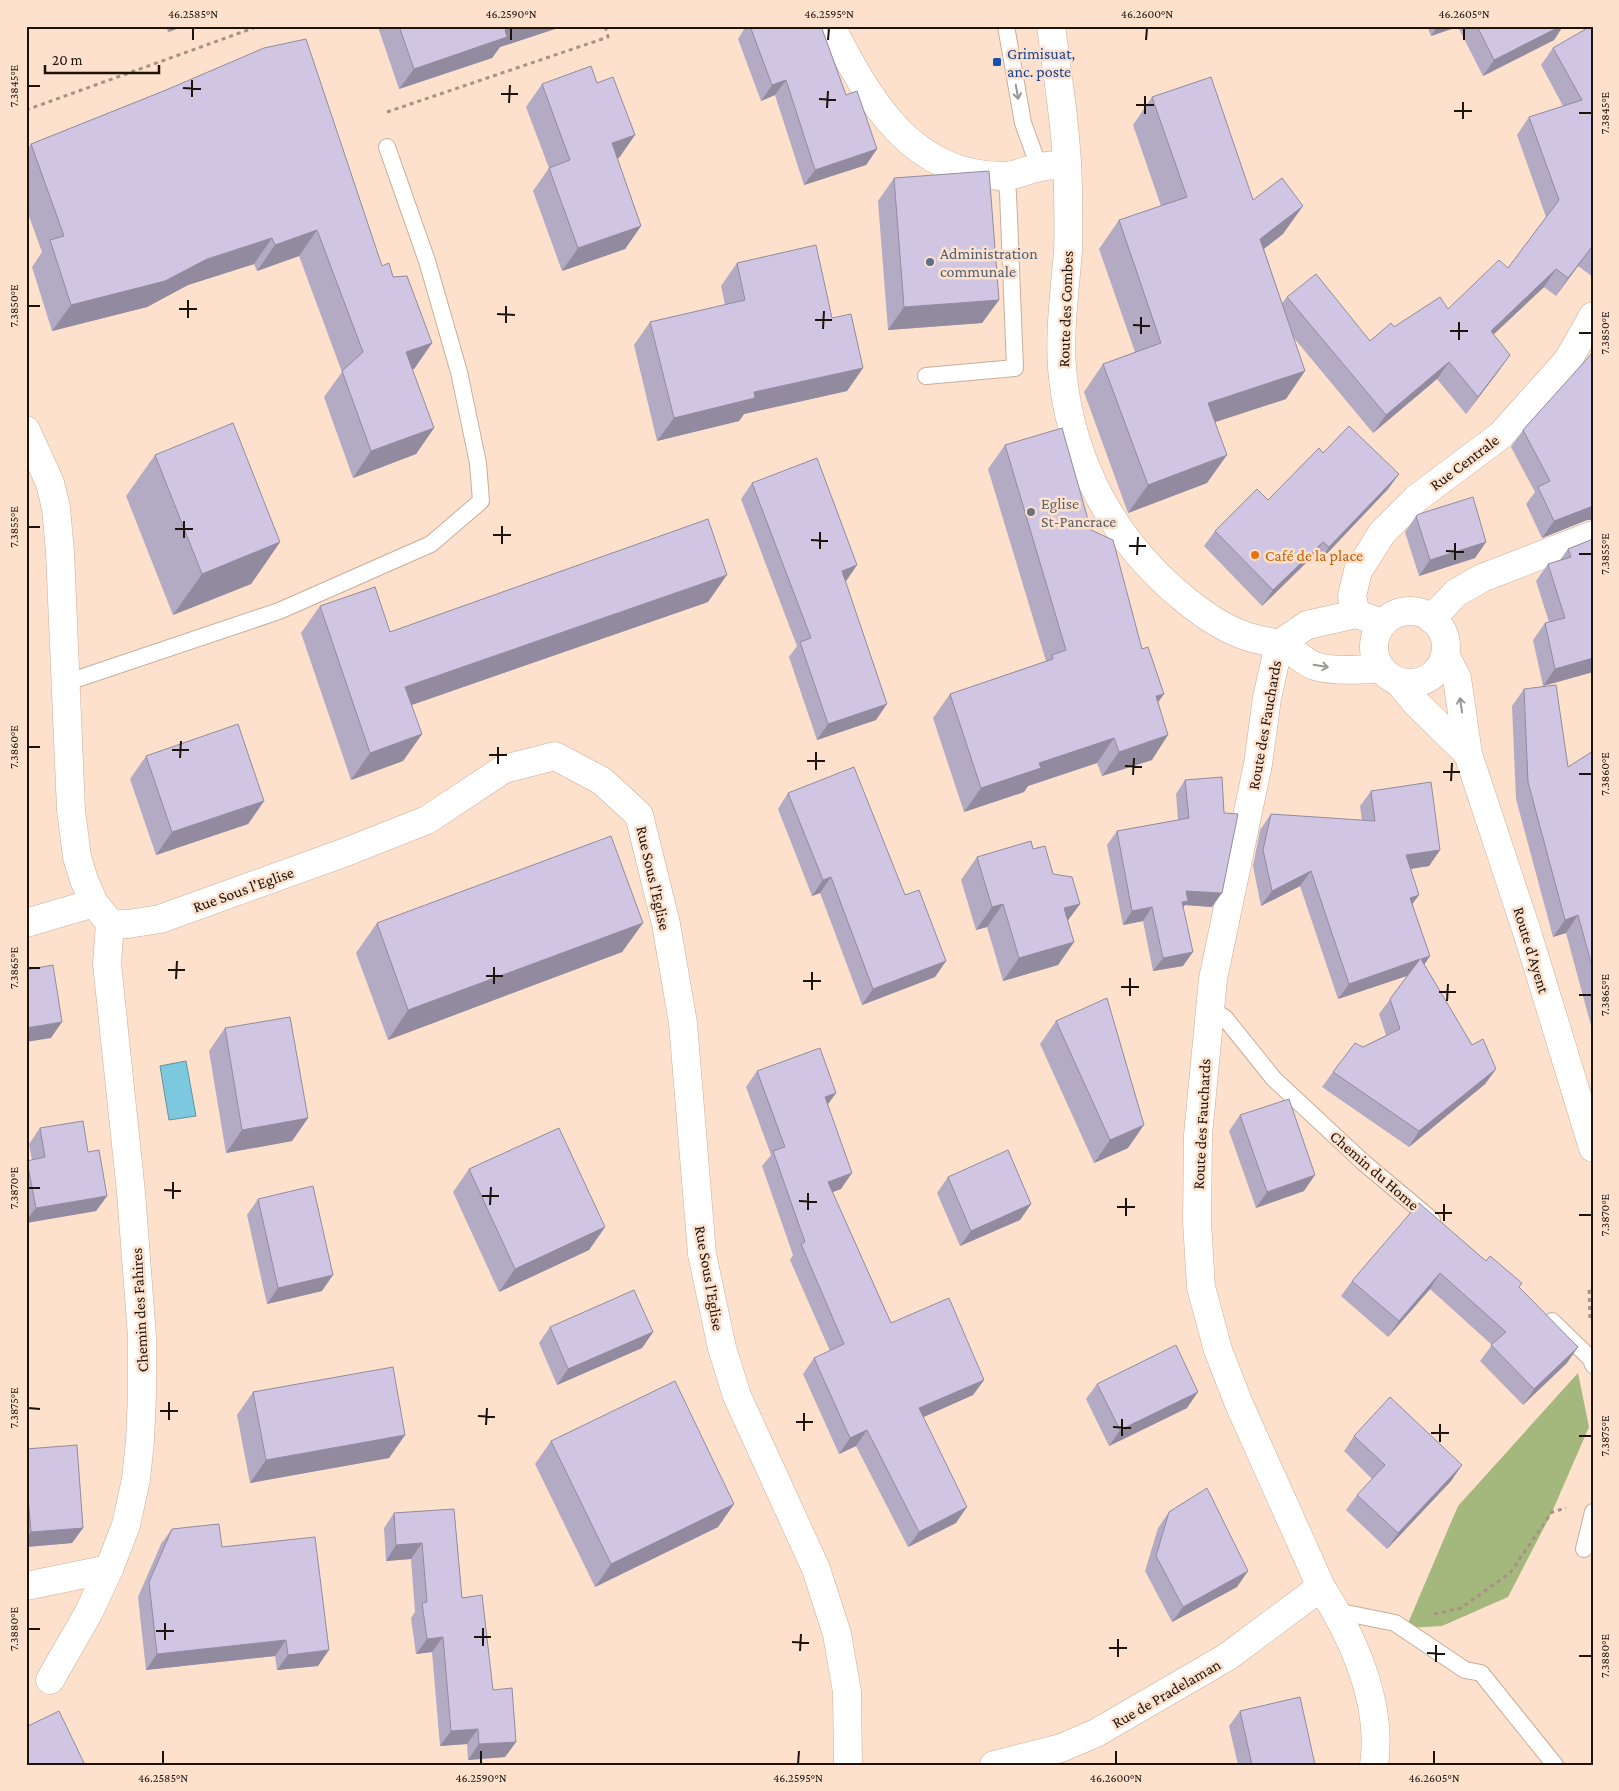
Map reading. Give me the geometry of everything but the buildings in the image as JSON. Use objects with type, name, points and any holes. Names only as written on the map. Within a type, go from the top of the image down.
[{"type":"street","points":[[831,26],[845,54],[890,124],[909,142],[938,162],[948,167],[981,174],[1005,176],[1038,167],[1067,164]]},
{"type":"street","name":"Route des Combes","points":[[1051,26],[1067,164],[1068,248],[1063,305],[1062,376],[1068,418],[1080,457],[1092,482],[1114,521],[1136,552],[1162,581],[1197,610],[1220,625],[1242,635],[1279,644],[1314,666],[1389,675]]},
{"type":"street","name":"Rue Centrale","points":[[1356,614],[1352,596],[1358,571],[1382,533],[1417,498],[1501,435],[1568,360],[1593,316]]},
{"type":"street","points":[[26,430],[50,483],[56,508],[60,552],[71,810],[82,872],[102,913]]},
{"type":"street","points":[[1279,644],[1307,625],[1356,614],[1383,624],[1390,617],[1403,612],[1421,614],[1430,618],[1456,593],[1482,578],[1593,534]]},
{"type":"street","name":"Route d'Ayent","points":[[1430,618],[1442,632],[1445,647],[1444,655],[1457,678],[1468,754],[1527,932],[1593,1148]]},
{"type":"street","name":"Route d'Ayent","points":[[1383,624],[1378,630],[1374,646],[1375,654],[1389,675],[1468,754]]},
{"type":"street","name":"Route des Fauchards","points":[[1279,644],[1267,698],[1258,764],[1213,979],[1198,1135],[1197,1222],[1202,1287],[1218,1350],[1239,1404],[1322,1587],[1336,1611],[1367,1680],[1376,1724],[1374,1765]]},
{"type":"street","points":[[1389,675],[1413,683],[1430,677],[1437,671],[1444,655]]},
{"type":"street","name":"Rue Sous l'Eglise","points":[[26,923],[102,913],[128,924],[160,919],[346,852],[427,820],[504,770],[555,756],[602,781],[640,815],[666,924],[683,1024],[702,1254],[722,1348],[737,1396],[816,1570],[838,1634],[847,1692],[848,1765]]},
{"type":"street","name":"Chemin des Fahires","points":[[50,1680],[89,1612],[110,1569],[126,1525],[136,1479],[140,1441],[142,1337],[131,1192],[102,913]]},
{"type":"street","points":[[26,1586],[110,1569]]},
{"type":"street","name":"Rue de Pradelaman","points":[[994,1765],[1060,1748],[1096,1733],[1227,1657],[1322,1587]]},
{"type":"lane","points":[[1006,26],[1023,123],[1038,167]]},
{"type":"lane","points":[[65,683],[288,607],[431,544],[481,501],[478,463],[459,372],[427,262],[387,148]]},
{"type":"lane","points":[[926,376],[1015,368],[1008,193],[1005,176]]},
{"type":"lane","name":"Chemin du Home","points":[[1210,1008],[1225,1018],[1281,1085],[1362,1162],[1446,1232]]},
{"type":"lane","points":[[1538,1309],[1591,1360],[1593,1365]]},
{"type":"lane","points":[[1584,1549],[1593,1512]]},
{"type":"lane","points":[[1336,1611],[1395,1623],[1465,1670],[1481,1673],[1555,1765]]},
{"type":"path","points":[[26,110],[259,26]]},
{"type":"path","points":[[387,112],[608,37],[605,26]]},
{"type":"path","points":[[1395,1623],[1461,1608],[1510,1573],[1552,1512],[1568,1507]]},
{"type":"green space","points":[[1578,1373],[1589,1427],[1552,1512],[1508,1597],[1442,1626],[1406,1628],[1458,1506]]},
{"type":"water","points":[[186,1061],[196,1116],[169,1120],[160,1066]]},
{"type":"place","name":"Grimisuat, anc. poste","points":[[997,62]]},
{"type":"place","name":"Administration communale","points":[[930,262]]},
{"type":"place","name":"Eglise St-Pancrace","points":[[1031,512]]},
{"type":"place","name":"Café de la place","points":[[1255,555]]}]
